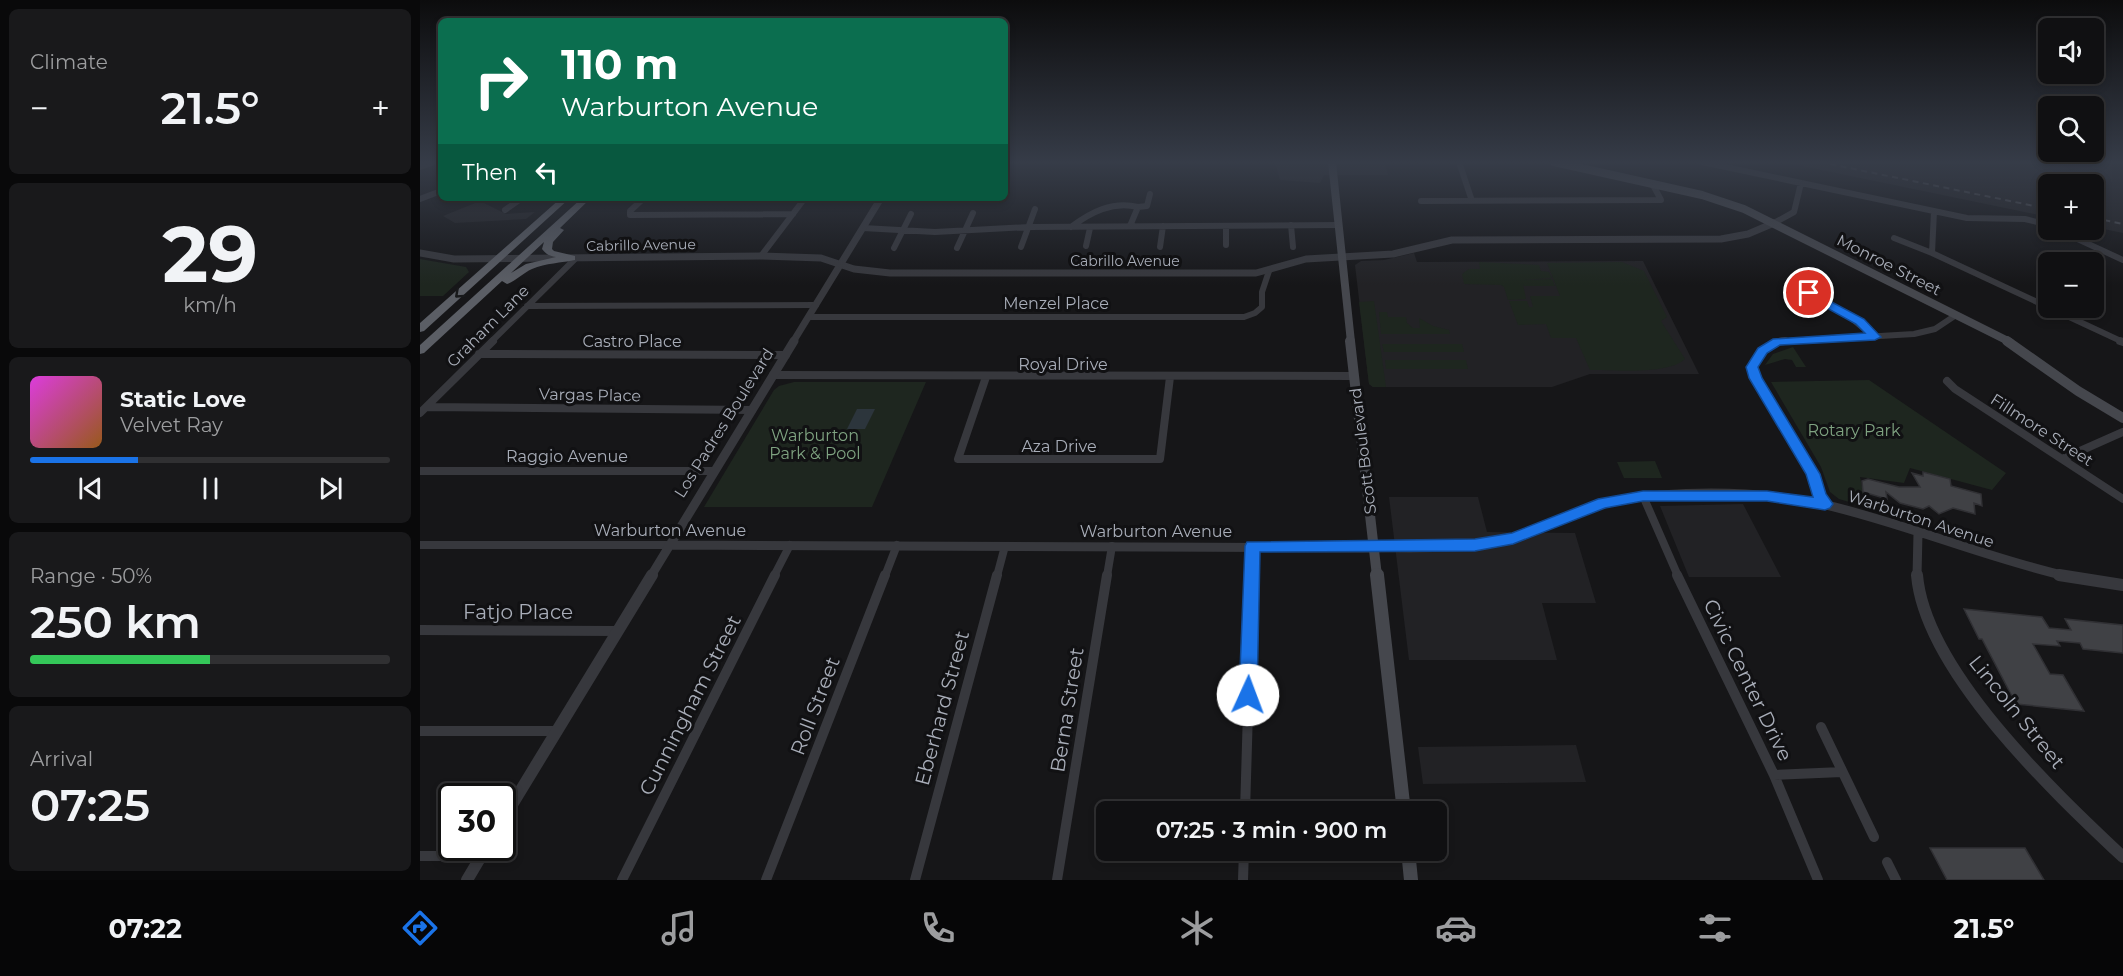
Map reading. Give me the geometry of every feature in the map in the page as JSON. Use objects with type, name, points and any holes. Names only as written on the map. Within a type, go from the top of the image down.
[{"type":"highway","points":[[420,329],[560,203]]},
{"type":"highway","points":[[420,351],[581,203]]},
{"type":"highway","points":[[574,258],[551,253],[547,245],[583,203]]},
{"type":"highway","points":[[475,300],[528,265],[545,260],[574,258]]},
{"type":"main road","name":"Scott Boulevard","points":[[1336,203],[1403,801]]},
{"type":"main road","name":"Monroe Street","points":[[1729,203],[2021,349],[2078,391],[2123,418]]},
{"type":"main road","points":[[1409,861],[1411,880]]},
{"type":"street","points":[[505,210],[515,203]]},
{"type":"street","points":[[639,203],[630,211],[630,215],[793,214]]},
{"type":"street","points":[[761,256],[801,203]]},
{"type":"street","name":"Los Padres Boulevard","points":[[516,798],[878,203]]},
{"type":"street","points":[[1128,203],[1138,207],[1147,206],[1148,203]]},
{"type":"street","points":[[1071,227],[1100,209],[1128,203]]},
{"type":"street","name":"Cabrillo Avenue","points":[[420,253],[454,259],[761,256],[821,258],[854,269],[890,273],[1269,271],[1306,259],[1393,254],[1452,240],[1721,239],[1748,234],[1774,224],[1794,212],[1796,203]]},
{"type":"street","points":[[1893,203],[1967,218],[2025,219],[2038,222]]},
{"type":"street","points":[[1130,226],[1138,207]]},
{"type":"street","points":[[1022,247],[1035,209]]},
{"type":"street","points":[[1932,253],[1934,212]]},
{"type":"street","points":[[957,248],[973,213]]},
{"type":"street","points":[[894,248],[911,214]]},
{"type":"street","points":[[1291,225],[1293,247]]},
{"type":"street","points":[[862,228],[935,231],[1029,227],[1338,225]]},
{"type":"street","points":[[1160,247],[1164,226]]},
{"type":"street","points":[[1226,226],[1226,245]]},
{"type":"street","points":[[1086,246],[1090,228]]},
{"type":"street","points":[[1894,238],[1932,253],[2123,342]]},
{"type":"street","points":[[2080,240],[2123,260]]},
{"type":"street","name":"Graham Lane","points":[[420,413],[574,258]]},
{"type":"street","name":"Menzel Place","points":[[809,317],[1244,317],[1255,313],[1262,307],[1262,292],[1269,271]]},
{"type":"street","points":[[1793,285],[1860,321],[1875,337]]},
{"type":"street","points":[[527,306],[816,305]]},
{"type":"street","points":[[1825,504],[1819,495],[1813,474],[1756,378],[1752,367],[1762,350],[1778,341],[1914,334],[1935,329],[1956,315]]},
{"type":"street","name":"Castro Place","points":[[479,354],[786,355]]},
{"type":"street","name":"Royal Drive","points":[[773,375],[1354,376]]},
{"type":"street","name":"Aza Drive","points":[[986,377],[958,459],[1160,459],[1170,377]]},
{"type":"street","name":"Fillmore Street","points":[[1947,381],[1955,389],[2123,499]]},
{"type":"street","name":"Vargas Place","points":[[427,406],[752,410]]},
{"type":"street","points":[[2062,459],[2123,432]]},
{"type":"street","name":"Raggio Avenue","points":[[420,471],[714,471]]},
{"type":"street","name":"Warburton Avenue","points":[[420,544],[1375,547],[1475,545],[1506,540],[1542,529],[1603,503],[1643,496],[1767,496],[1825,504],[2032,569],[2123,585]]},
{"type":"street","name":"Civic Center Drive","points":[[1643,496],[1676,574],[1774,775],[1818,880]]},
{"type":"street","name":"Lincoln Street","points":[[1918,533],[1917,568],[1920,591],[1936,636],[1965,687],[2022,755],[2123,857]]},
{"type":"street","name":"Cunningham Street","points":[[622,880],[789,545]]},
{"type":"street","name":"Roll Street","points":[[766,880],[897,546]]},
{"type":"street","name":"Eberhard Street","points":[[915,880],[1005,546]]},
{"type":"street","name":"Berna Street","points":[[1057,880],[1112,546]]},
{"type":"street","points":[[1245,801],[1253,546]]},
{"type":"street","name":"Fatjo Place","points":[[420,630],[616,631]]},
{"type":"street","points":[[1821,727],[1874,837]]},
{"type":"street","points":[[420,731],[556,731]]},
{"type":"street","points":[[1774,775],[1842,772]]},
{"type":"street","points":[[420,856],[438,855]]},
{"type":"street","points":[[467,880],[479,861]]},
{"type":"street","points":[[1243,880],[1244,861]]},
{"type":"street","points":[[1887,862],[1896,880]]},
{"type":"shaded area","points":[[475,203],[484,203],[506,214],[535,212],[526,219],[455,223],[443,216]]},
{"type":"shaded area","points":[[1982,203],[2038,203],[2038,215]]},
{"type":"shaded area","points":[[2104,203],[2123,203],[2123,233],[2104,229]]},
{"type":"shaded area","points":[[1414,253],[1417,262],[1643,261],[1699,374],[1590,374],[1552,387],[1373,387],[1369,384],[1355,265],[1361,261],[1384,260]]},
{"type":"shaded area","points":[[857,409],[875,409],[865,429],[847,429]]},
{"type":"shaded area","points":[[1389,497],[1478,497],[1487,532],[1575,533],[1596,603],[1542,603],[1557,660],[1409,660]]},
{"type":"shaded area","points":[[1743,504],[1781,577],[1689,577],[1660,506]]},
{"type":"shaded area","points":[[1576,745],[1586,782],[1423,784],[1418,747]]},
{"type":"green space","points":[[420,259],[466,267],[469,272],[443,296],[420,296]]},
{"type":"green space","points":[[1479,262],[1539,265],[1541,271],[1549,272],[1552,278],[1521,280],[1552,279],[1555,286],[1524,286],[1523,284],[1526,299],[1508,300],[1504,287],[1501,285],[1464,284],[1462,274],[1469,269],[1480,269]]},
{"type":"green space","points":[[1622,262],[1644,271],[1667,317],[1661,321],[1685,359],[1677,364],[1640,371],[1590,370],[1576,338],[1551,338],[1546,324],[1518,325],[1509,301],[1527,301],[1529,307],[1533,307],[1530,296],[1560,296],[1547,263]]},
{"type":"green space","points":[[1374,301],[1386,387],[1373,387],[1369,384],[1359,302]]},
{"type":"green space","points":[[1379,312],[1387,312],[1388,317],[1406,317],[1407,323],[1413,328],[1420,328],[1419,318],[1433,326],[1449,330],[1450,334],[1381,334]]},
{"type":"green space","points":[[1382,344],[1462,344],[1464,352],[1384,352]]},
{"type":"green space","points":[[1793,347],[1806,367],[1796,367],[1792,360],[1785,359],[1765,365],[1773,354]]},
{"type":"green space","points":[[1385,360],[1466,360],[1468,369],[1386,369]]},
{"type":"green space","name":"Rotary Park","points":[[1869,380],[2006,473],[1992,490],[1910,468],[1904,483],[1860,477],[1866,507],[1839,499],[1830,492],[1821,467],[1771,382]]},
{"type":"green space","name":"Warburton Park & Pool","points":[[794,382],[926,382],[872,507],[704,507],[774,390],[779,386]]},
{"type":"green space","points":[[1655,461],[1662,478],[1624,478],[1617,462]]},
{"type":"building","points":[[1923,472],[1950,479],[1951,486],[1981,494],[1982,506],[1974,503],[1975,514],[1953,508],[1939,514],[1929,506],[1923,509],[1900,503],[1886,492],[1887,499],[1863,492],[1862,481],[1868,479],[1899,487],[1920,487],[1912,473],[1923,476]]},
{"type":"building","points":[[1964,609],[2042,617],[2049,628],[2071,630],[2065,619],[2123,625],[2123,653],[2083,649],[2080,643],[2057,641],[2060,646],[2033,644],[2050,674],[2063,675],[2084,711],[2016,704]]},
{"type":"building","points":[[1930,848],[2025,848],[2044,880],[1947,880]]},
{"type":"railway","points":[[2020,203],[2038,207]]},
{"type":"railway","points":[[2104,220],[2123,224]]},
{"type":"route","points":[[1248,695],[1253,546],[1475,545],[1513,538],[1542,529],[1603,503],[1643,496],[1767,496],[1825,504],[1819,495],[1813,474],[1756,378],[1752,367],[1762,350],[1778,341],[1875,337],[1860,321],[1809,293]]}]
